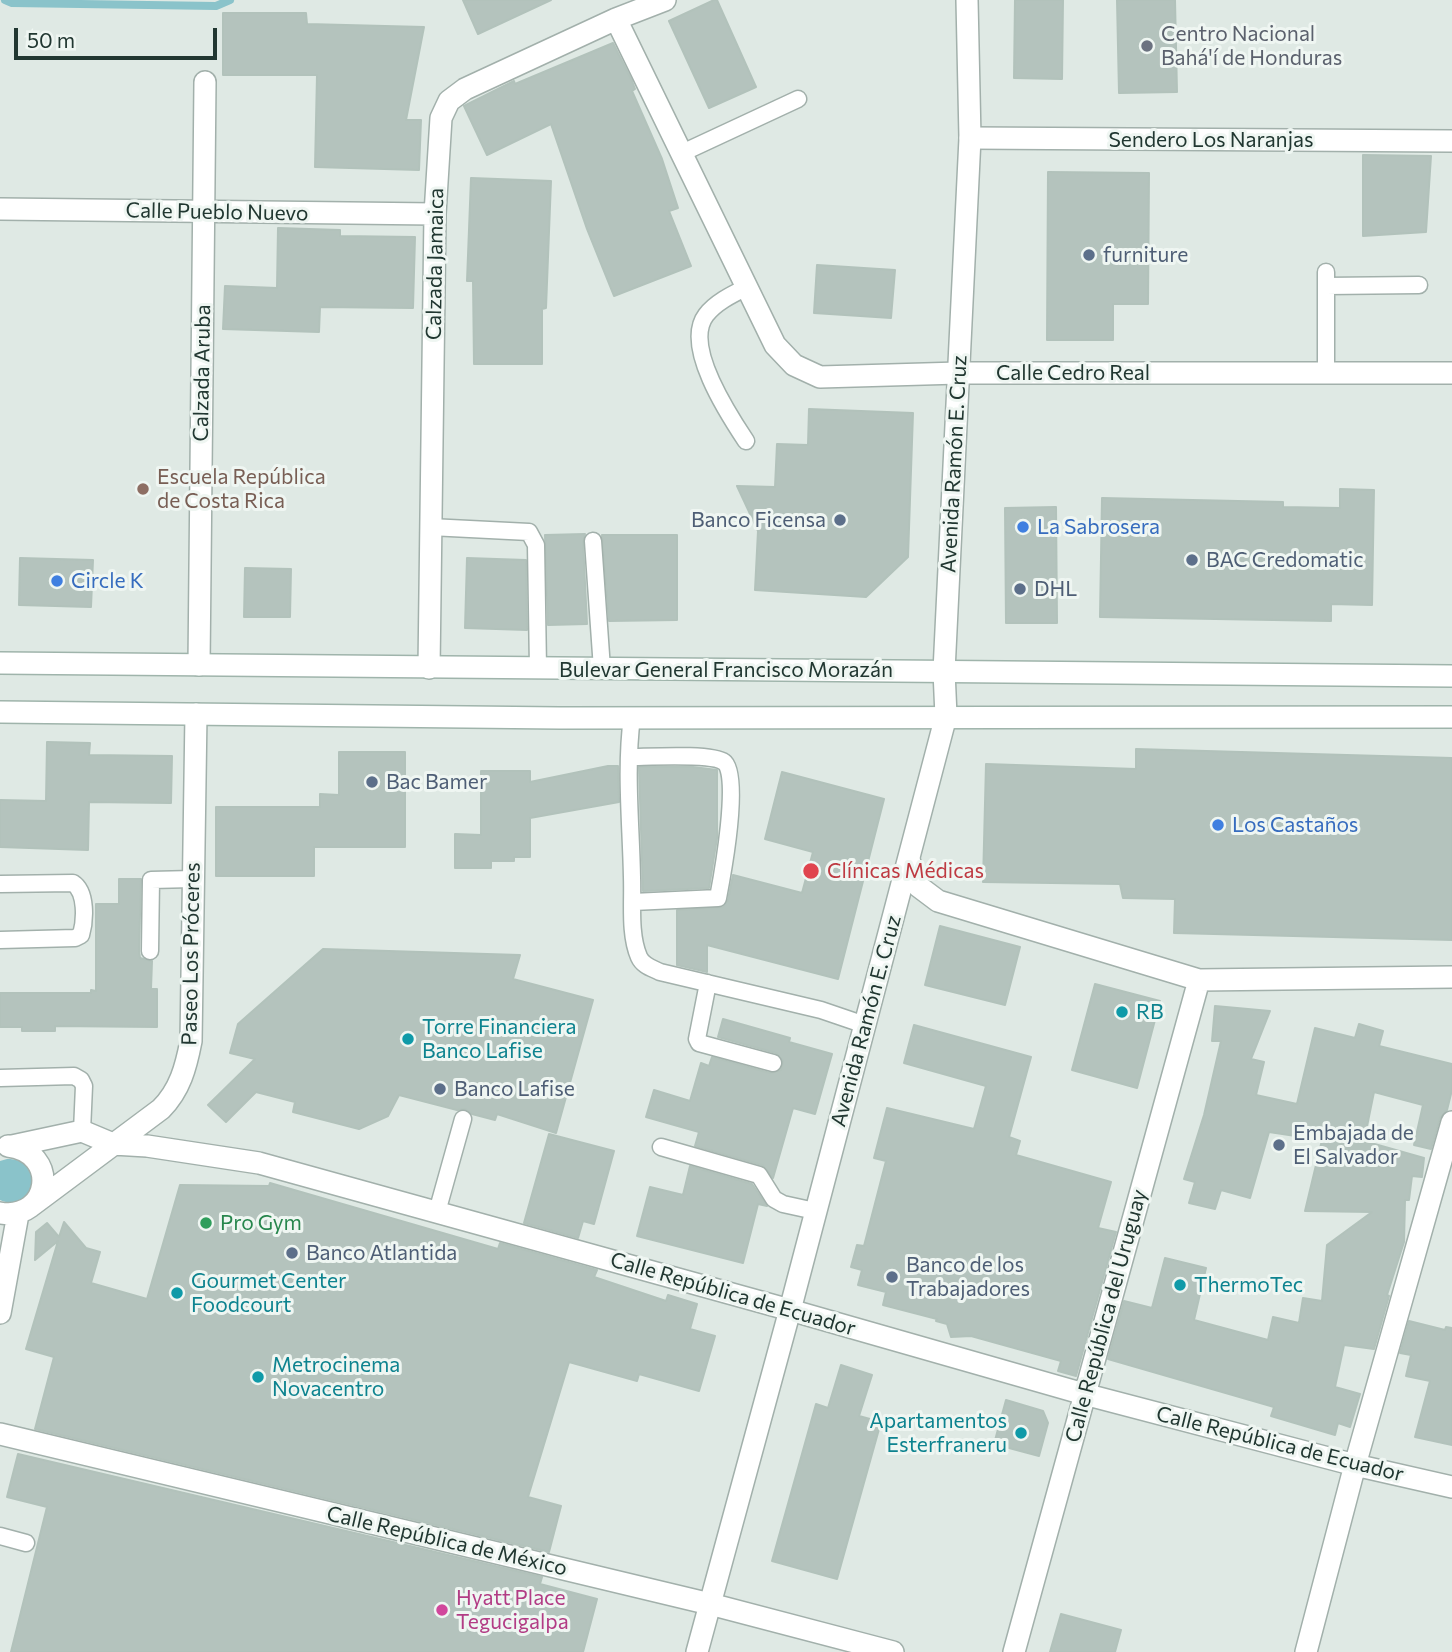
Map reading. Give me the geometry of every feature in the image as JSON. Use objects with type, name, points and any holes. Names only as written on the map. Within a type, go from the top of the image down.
[{"type":"street","name":"Calzada Jamaica","points":[[429,667],[435,215],[441,118],[449,101],[465,89],[616,19],[665,0]]},
{"type":"street","name":"Avenida Ramón E. Cruz","points":[[697,1652],[866,1025],[946,716],[944,671],[970,138],[967,0]]},
{"type":"street","name":"Calle Cedro Real","points":[[616,19],[775,345],[794,365],[820,377],[959,373],[1452,373]]},
{"type":"street","name":"Calzada Aruba","points":[[199,664],[205,82]]},
{"type":"street","name":"Sendero Los Naranjas","points":[[970,138],[1452,141]]},
{"type":"street","name":"Calle Pueblo Nuevo","points":[[0,209],[435,215]]},
{"type":"street","name":"Bulevar General Francisco Morazán","points":[[0,663],[1452,676]]},
{"type":"street","points":[[0,712],[632,717],[1452,717]]},
{"type":"street","name":"Paseo Los Próceres","points":[[16,1211],[113,1144],[172,1098],[186,1071],[191,1041],[196,713]]},
{"type":"street","points":[[909,860],[918,886],[938,901],[1199,980],[1452,977]]},
{"type":"street","name":"Calle República del Uruguay","points":[[1014,1652],[1199,980]]},
{"type":"street","points":[[1306,1652],[1355,1465],[1452,1122]]},
{"type":"street","points":[[4,1147],[82,1131]]},
{"type":"street","name":"Calle República de Ecuador","points":[[82,1131],[113,1144],[147,1146],[259,1163],[1084,1394],[1355,1465],[1452,1487]]},
{"type":"street","points":[[0,1313],[16,1211],[39,1198],[43,1186],[43,1175],[32,1155],[23,1149],[4,1147]]},
{"type":"street","name":"Calle República de México","points":[[0,1434],[710,1604],[893,1652]]},
{"type":"lane","points":[[682,153],[798,99]]},
{"type":"lane","points":[[1326,373],[1326,279],[1419,285]]},
{"type":"lane","points":[[746,440],[725,410],[703,358],[699,335],[704,317],[712,308],[747,287]]},
{"type":"lane","points":[[430,527],[529,532],[534,537],[538,668]]},
{"type":"lane","points":[[593,541],[602,669]]},
{"type":"lane","points":[[632,717],[629,757],[633,902],[640,960],[660,972],[821,1010],[866,1025]]},
{"type":"lane","points":[[629,757],[722,760],[728,765],[732,783],[718,898],[633,902]]},
{"type":"lane","points":[[149,951],[150,880],[193,878]]},
{"type":"lane","points":[[0,884],[73,883],[79,887],[82,894],[83,913],[81,935],[75,938],[0,940]]},
{"type":"lane","points":[[708,983],[696,1039],[699,1043],[773,1063]]},
{"type":"lane","points":[[0,1078],[74,1076],[81,1080],[84,1086],[82,1131]]},
{"type":"lane","points":[[437,1212],[463,1119]]},
{"type":"lane","points":[[661,1147],[759,1175],[774,1199],[815,1211]]},
{"type":"lane","points":[[0,1536],[26,1543]]},
{"type":"water","points":[[0,1161],[20,1161],[32,1176],[28,1194],[12,1203],[0,1200]]},
{"type":"building","points":[[463,0],[551,0],[478,34]]},
{"type":"building","points":[[717,0],[756,87],[709,108],[669,21]]},
{"type":"building","points":[[1015,0],[1063,0],[1062,79],[1014,78]]},
{"type":"building","name":"Centro Nacional Bahá'í de Honduras","points":[[1117,0],[1175,0],[1177,92],[1119,93]]},
{"type":"building","points":[[223,13],[306,13],[307,24],[424,27],[406,120],[421,120],[419,170],[315,167],[317,75],[223,75]]},
{"type":"building","points":[[613,43],[632,81],[635,89],[632,91],[662,159],[678,208],[669,211],[691,266],[614,296],[587,229],[551,124],[487,155],[464,106],[514,81],[515,84]]},
{"type":"building","points":[[1363,155],[1431,156],[1426,232],[1363,236]]},
{"type":"building","points":[[1048,172],[1149,173],[1148,304],[1113,304],[1113,340],[1047,340]]},
{"type":"building","points":[[471,178],[551,181],[546,308],[542,309],[542,364],[474,364],[473,281],[467,281]]},
{"type":"building","points":[[278,228],[340,230],[340,236],[415,237],[413,308],[320,307],[319,332],[223,329],[225,286],[277,288]]},
{"type":"building","points":[[817,265],[895,270],[891,318],[814,313]]},
{"type":"building","points":[[809,409],[913,413],[908,557],[866,597],[755,590],[758,531],[737,486],[775,487],[777,444],[808,445]]},
{"type":"building","name":"BAC Credomatic","points":[[1340,489],[1374,490],[1372,605],[1331,604],[1331,621],[1100,617],[1102,498],[1283,502],[1283,507],[1340,508]]},
{"type":"building","points":[[1056,507],[1057,623],[1006,623],[1005,508]]},
{"type":"building","points":[[585,534],[583,542],[587,624],[548,625],[545,535]]},
{"type":"building","points":[[602,535],[677,535],[677,620],[609,621]]},
{"type":"building","points":[[20,558],[93,560],[91,607],[19,605]]},
{"type":"building","points":[[467,558],[526,560],[527,630],[465,628]]},
{"type":"building","points":[[245,568],[291,569],[290,617],[244,617]]},
{"type":"building","points":[[47,742],[90,743],[89,755],[172,756],[171,803],[89,802],[88,850],[0,847],[0,800],[46,801]]},
{"type":"building","name":"Los Castaños","points":[[1136,749],[1452,758],[1452,940],[1174,933],[1175,899],[1123,898],[1120,884],[983,882],[986,764],[1136,769]]},
{"type":"building","points":[[339,752],[405,752],[405,847],[314,847],[314,876],[216,876],[216,807],[320,807],[320,794],[339,795]]},
{"type":"building","points":[[618,766],[619,802],[530,818],[530,857],[514,857],[514,861],[491,861],[491,868],[455,868],[455,834],[481,835],[481,771],[530,771],[530,782]]},
{"type":"building","points":[[639,767],[717,770],[717,838],[709,888],[643,891]]},
{"type":"building","points":[[782,772],[884,799],[838,979],[707,945],[707,972],[677,965],[677,910],[723,907],[728,900],[733,875],[802,893],[813,852],[765,839]]},
{"type":"building","points":[[119,879],[141,879],[139,951],[140,958],[152,961],[151,989],[157,989],[157,1027],[55,1026],[55,1031],[22,1031],[22,1027],[0,1027],[0,993],[96,991],[96,904],[119,904]]},
{"type":"building","points":[[940,926],[1020,947],[1005,1005],[925,985]]},
{"type":"building","name":"Torre Financiera Banco Lafise","points":[[323,949],[520,955],[513,979],[593,1000],[556,1133],[497,1114],[495,1120],[472,1114],[465,1109],[457,1110],[399,1095],[388,1116],[359,1129],[293,1112],[295,1102],[256,1092],[226,1122],[208,1105],[255,1059],[230,1053],[238,1024]]},
{"type":"building","points":[[1095,984],[1160,1001],[1137,1088],[1072,1070]]},
{"type":"building","points":[[1215,1006],[1270,1011],[1251,1059],[1264,1062],[1256,1095],[1297,1104],[1315,1028],[1355,1038],[1359,1024],[1383,1031],[1379,1046],[1452,1064],[1452,1090],[1431,1149],[1414,1145],[1423,1105],[1374,1092],[1364,1141],[1424,1158],[1422,1177],[1412,1176],[1409,1200],[1405,1200],[1404,1242],[1374,1349],[1344,1345],[1335,1387],[1360,1394],[1350,1427],[1338,1423],[1335,1435],[1271,1416],[1274,1407],[1108,1359],[1124,1301],[1152,1308],[1165,1258],[1206,1268],[1194,1320],[1268,1340],[1273,1317],[1299,1323],[1303,1298],[1322,1301],[1327,1245],[1372,1212],[1305,1211],[1322,1140],[1269,1132],[1250,1198],[1221,1190],[1215,1209],[1189,1203],[1195,1182],[1184,1179],[1204,1115],[1221,1041],[1212,1041]]},
{"type":"building","points":[[723,1019],[790,1038],[789,1042],[832,1054],[815,1114],[793,1108],[773,1178],[762,1165],[695,1146],[699,1132],[646,1117],[654,1090],[690,1101],[701,1063],[709,1066],[712,1057],[770,1073],[781,1070],[783,1061],[776,1053],[718,1037]]},
{"type":"building","points":[[914,1025],[1031,1057],[1009,1137],[1020,1141],[1016,1155],[1111,1182],[1098,1228],[1116,1232],[1076,1376],[1058,1371],[1061,1361],[971,1336],[951,1337],[947,1324],[883,1305],[886,1292],[858,1285],[862,1270],[851,1267],[857,1245],[864,1246],[886,1161],[874,1158],[887,1108],[974,1129],[986,1086],[904,1063]]},
{"type":"building","points":[[549,1134],[614,1151],[594,1224],[583,1221],[578,1238],[524,1223]]},
{"type":"building","points":[[690,1166],[752,1184],[767,1206],[758,1204],[743,1263],[637,1236],[650,1187],[683,1195]]},
{"type":"building","points":[[270,1183],[498,1249],[500,1243],[597,1270],[594,1277],[666,1301],[668,1295],[697,1304],[690,1329],[715,1336],[699,1391],[639,1374],[637,1381],[569,1362],[528,1497],[561,1506],[549,1552],[35,1429],[54,1357],[26,1349],[58,1241],[35,1260],[36,1232],[47,1223],[59,1237],[64,1222],[86,1248],[100,1252],[91,1283],[147,1299],[180,1185],[269,1186]]},
{"type":"building","points":[[1409,1321],[1445,1330],[1446,1327],[1452,1328],[1452,1445],[1415,1437],[1430,1381],[1406,1376],[1411,1355],[1400,1353]]},
{"type":"building","points":[[841,1365],[872,1375],[859,1416],[881,1422],[837,1579],[772,1561],[816,1404],[828,1408]]},
{"type":"building","name":"Apartamentos Esterfraneru","points":[[1006,1400],[1043,1411],[1048,1423],[1039,1456],[994,1444]]},
{"type":"building","points":[[18,1454],[542,1577],[540,1584],[597,1599],[583,1652],[11,1652],[47,1507],[7,1497]]},
{"type":"building","points":[[1061,1614],[1121,1630],[1115,1652],[1050,1652]]},
{"type":"waterway","points":[[5,0],[12,3],[216,6],[230,0]]},
{"type":"place","name":"Centro Nacional Bahá'í de Honduras","points":[[1147,46]]},
{"type":"place","name":"furniture","points":[[1089,255]]},
{"type":"place","name":"Escuela República de Costa Rica","points":[[143,489]]},
{"type":"place","name":"Banco Ficensa","points":[[840,520]]},
{"type":"place","name":"La Sabrosera","points":[[1023,527]]},
{"type":"place","name":"BAC Credomatic","points":[[1192,560]]},
{"type":"place","name":"Circle K","points":[[57,581]]},
{"type":"place","name":"DHL","points":[[1020,589]]},
{"type":"place","name":"Bac Bamer","points":[[372,782]]},
{"type":"place","name":"Los Castaños","points":[[1218,825]]},
{"type":"place","name":"Clínicas Médicas","points":[[811,871]]},
{"type":"place","name":"RB","points":[[1122,1012]]},
{"type":"place","name":"Torre Financiera Banco Lafise","points":[[408,1039]]},
{"type":"place","name":"Banco Lafise","points":[[440,1089]]},
{"type":"place","name":"Embajada de El Salvador","points":[[1279,1145]]},
{"type":"place","name":"Pro Gym","points":[[206,1223]]},
{"type":"place","name":"Banco Atlantida","points":[[292,1253]]},
{"type":"place","name":"Banco de los Trabajadores","points":[[892,1277]]},
{"type":"place","name":"ThermoTec","points":[[1180,1285]]},
{"type":"place","name":"Gourmet Center Foodcourt","points":[[177,1293]]},
{"type":"place","name":"Metrocinema Novacentro","points":[[258,1377]]},
{"type":"place","name":"Apartamentos Esterfraneru","points":[[1021,1433]]},
{"type":"place","name":"Hyatt Place Tegucigalpa","points":[[442,1610]]}]
